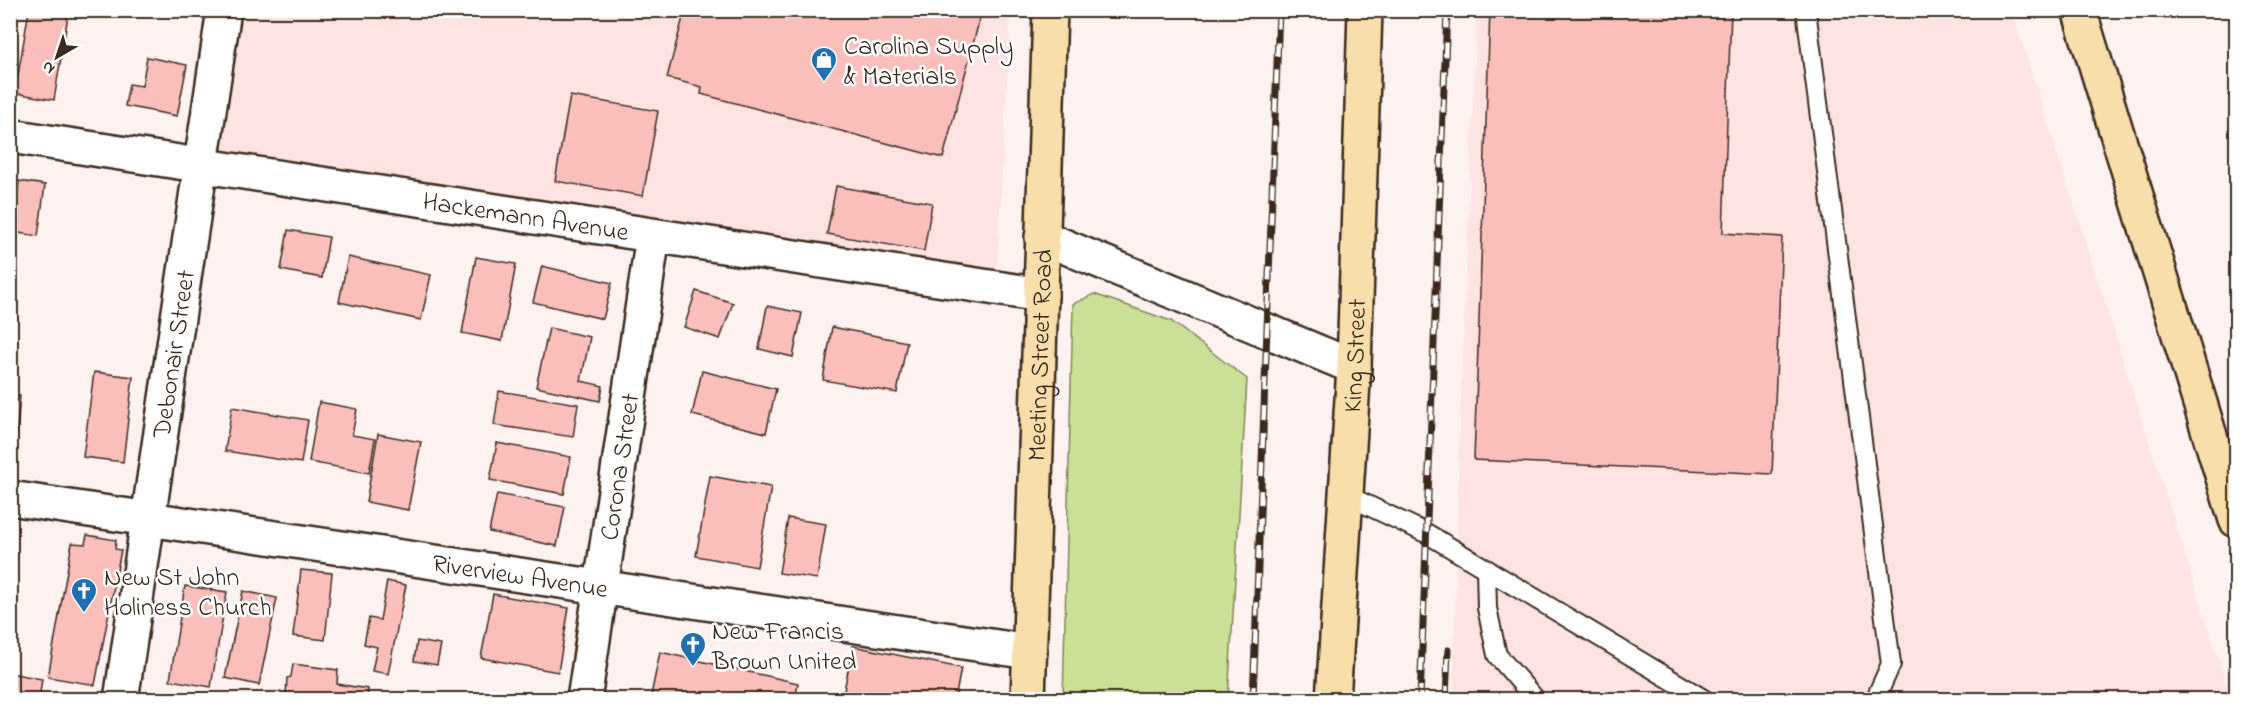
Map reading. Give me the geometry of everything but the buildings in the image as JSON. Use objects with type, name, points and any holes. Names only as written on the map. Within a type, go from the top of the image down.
[{"type":"main road","name":"Meeting Street Road","points":[[1028,699],[1050,10]]},
{"type":"main road","name":"King Street","points":[[1333,699],[1354,366],[1365,10]]},
{"type":"main road","points":[[2079,10],[2236,520]]},
{"type":"street","name":"Debonair Street","points":[[121,699],[224,10]]},
{"type":"street","name":"Hackemann Avenue","points":[[10,136],[1041,295]]},
{"type":"street","name":"Corona Street","points":[[584,699],[653,236]]},
{"type":"street","points":[[1042,237],[1354,366]]},
{"type":"street","name":"Riverview Avenue","points":[[10,498],[1030,652]]},
{"type":"lane","points":[[1806,10],[1891,664],[1875,699]]},
{"type":"lane","points":[[1346,495],[1426,533],[1705,699]]},
{"type":"lane","points":[[1486,569],[1487,608],[1497,655],[1536,699]]},
{"type":"shaded area","points":[[224,11],[1011,11],[996,288],[201,165]]},
{"type":"shaded area","points":[[1477,11],[2012,11],[2231,699],[1453,699],[1459,443]]},
{"type":"green space","points":[[1094,294],[1171,321],[1247,379],[1228,699],[1063,699],[1073,304]]},
{"type":"railway","points":[[1253,700],[1279,10]]},
{"type":"railway","points":[[1420,700],[1447,10]]},
{"type":"railway","points":[[1446,700],[1448,650]]},
{"type":"place","name":"Carolina Supply & Materials","points":[[824,83]]},
{"type":"place","name":"New St John Holiness Church","points":[[84,614]]},
{"type":"place","name":"New Francis Brown United","points":[[693,668]]}]
